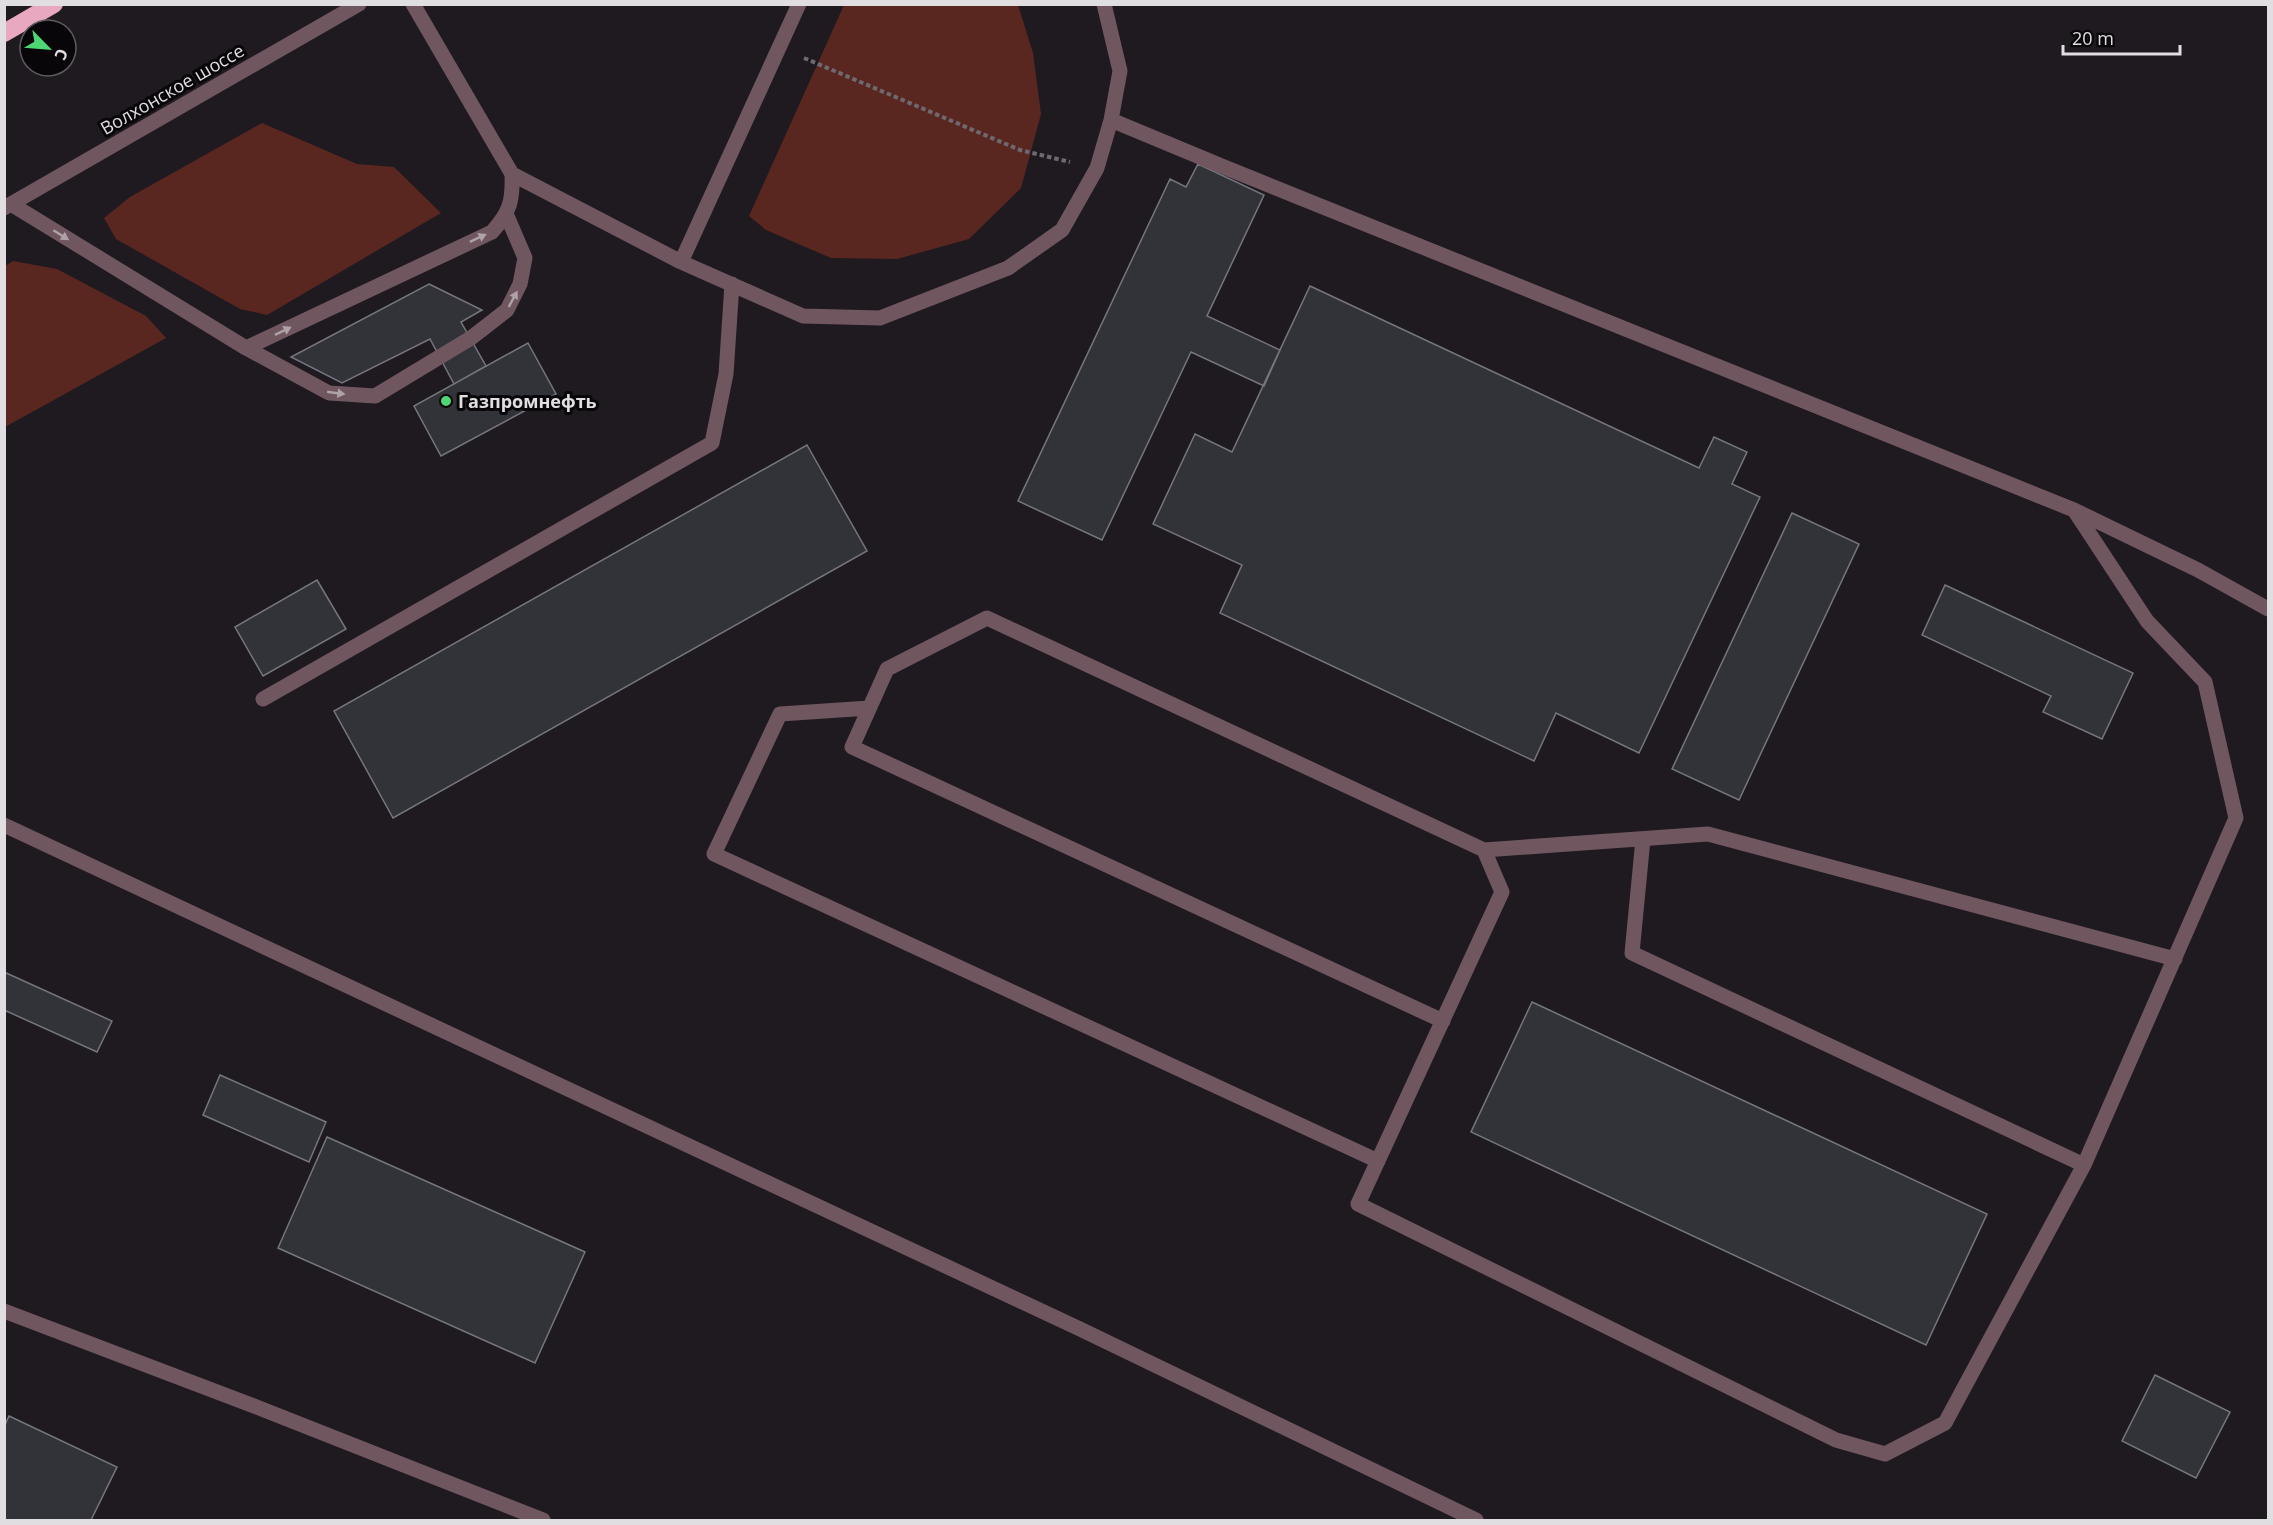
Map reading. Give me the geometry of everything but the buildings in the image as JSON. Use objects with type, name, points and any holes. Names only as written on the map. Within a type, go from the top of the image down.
[{"type":"highway","points":[[4,33],[54,4]]},
{"type":"street","name":"Волхонское шоссе","points":[[8,206],[359,4]]},
{"type":"street","points":[[246,348],[492,232],[507,216],[513,194],[512,174],[413,4]]},
{"type":"street","points":[[681,262],[799,4]]},
{"type":"street","points":[[512,174],[681,262],[803,316],[880,318],[1008,268],[1062,230],[1097,168],[1112,120],[1120,71],[1104,4]]},
{"type":"street","points":[[1112,120],[2074,510],[2198,570],[2268,609]]},
{"type":"street","points":[[8,206],[246,348],[329,393],[375,396],[471,339],[507,310],[520,284],[525,258],[507,216]]},
{"type":"street","points":[[263,699],[712,443],[726,374],[732,284]]},
{"type":"street","points":[[1484,850],[1502,892],[1358,1204],[1836,1440],[1885,1454],[1944,1423],[2084,1165],[2236,818],[2205,682],[2147,621],[2074,510]]},
{"type":"street","points":[[1443,1021],[852,747],[887,669],[987,618],[1484,850],[1708,834],[2175,958]]},
{"type":"street","points":[[869,708],[780,714],[714,854],[1378,1161]]},
{"type":"street","points":[[4,825],[1080,1329],[1476,1521]]},
{"type":"street","points":[[1643,838],[1632,953],[2084,1165]]},
{"type":"street","points":[[4,1311],[254,1406],[543,1521]]},
{"type":"path","points":[[807,60],[1020,150],[1097,168]]},
{"type":"shaded area","points":[[844,5],[1018,5],[1033,53],[1041,114],[1021,188],[969,239],[897,259],[831,258],[766,230],[749,216]]},
{"type":"shaded area","points":[[262,123],[357,164],[394,167],[441,213],[267,315],[240,309],[116,239],[104,218],[130,197]]},
{"type":"shaded area","points":[[13,261],[57,269],[146,316],[166,338],[5,427],[5,266]]},
{"type":"place","name":"Газпромнефть","points":[[446,401]]}]
